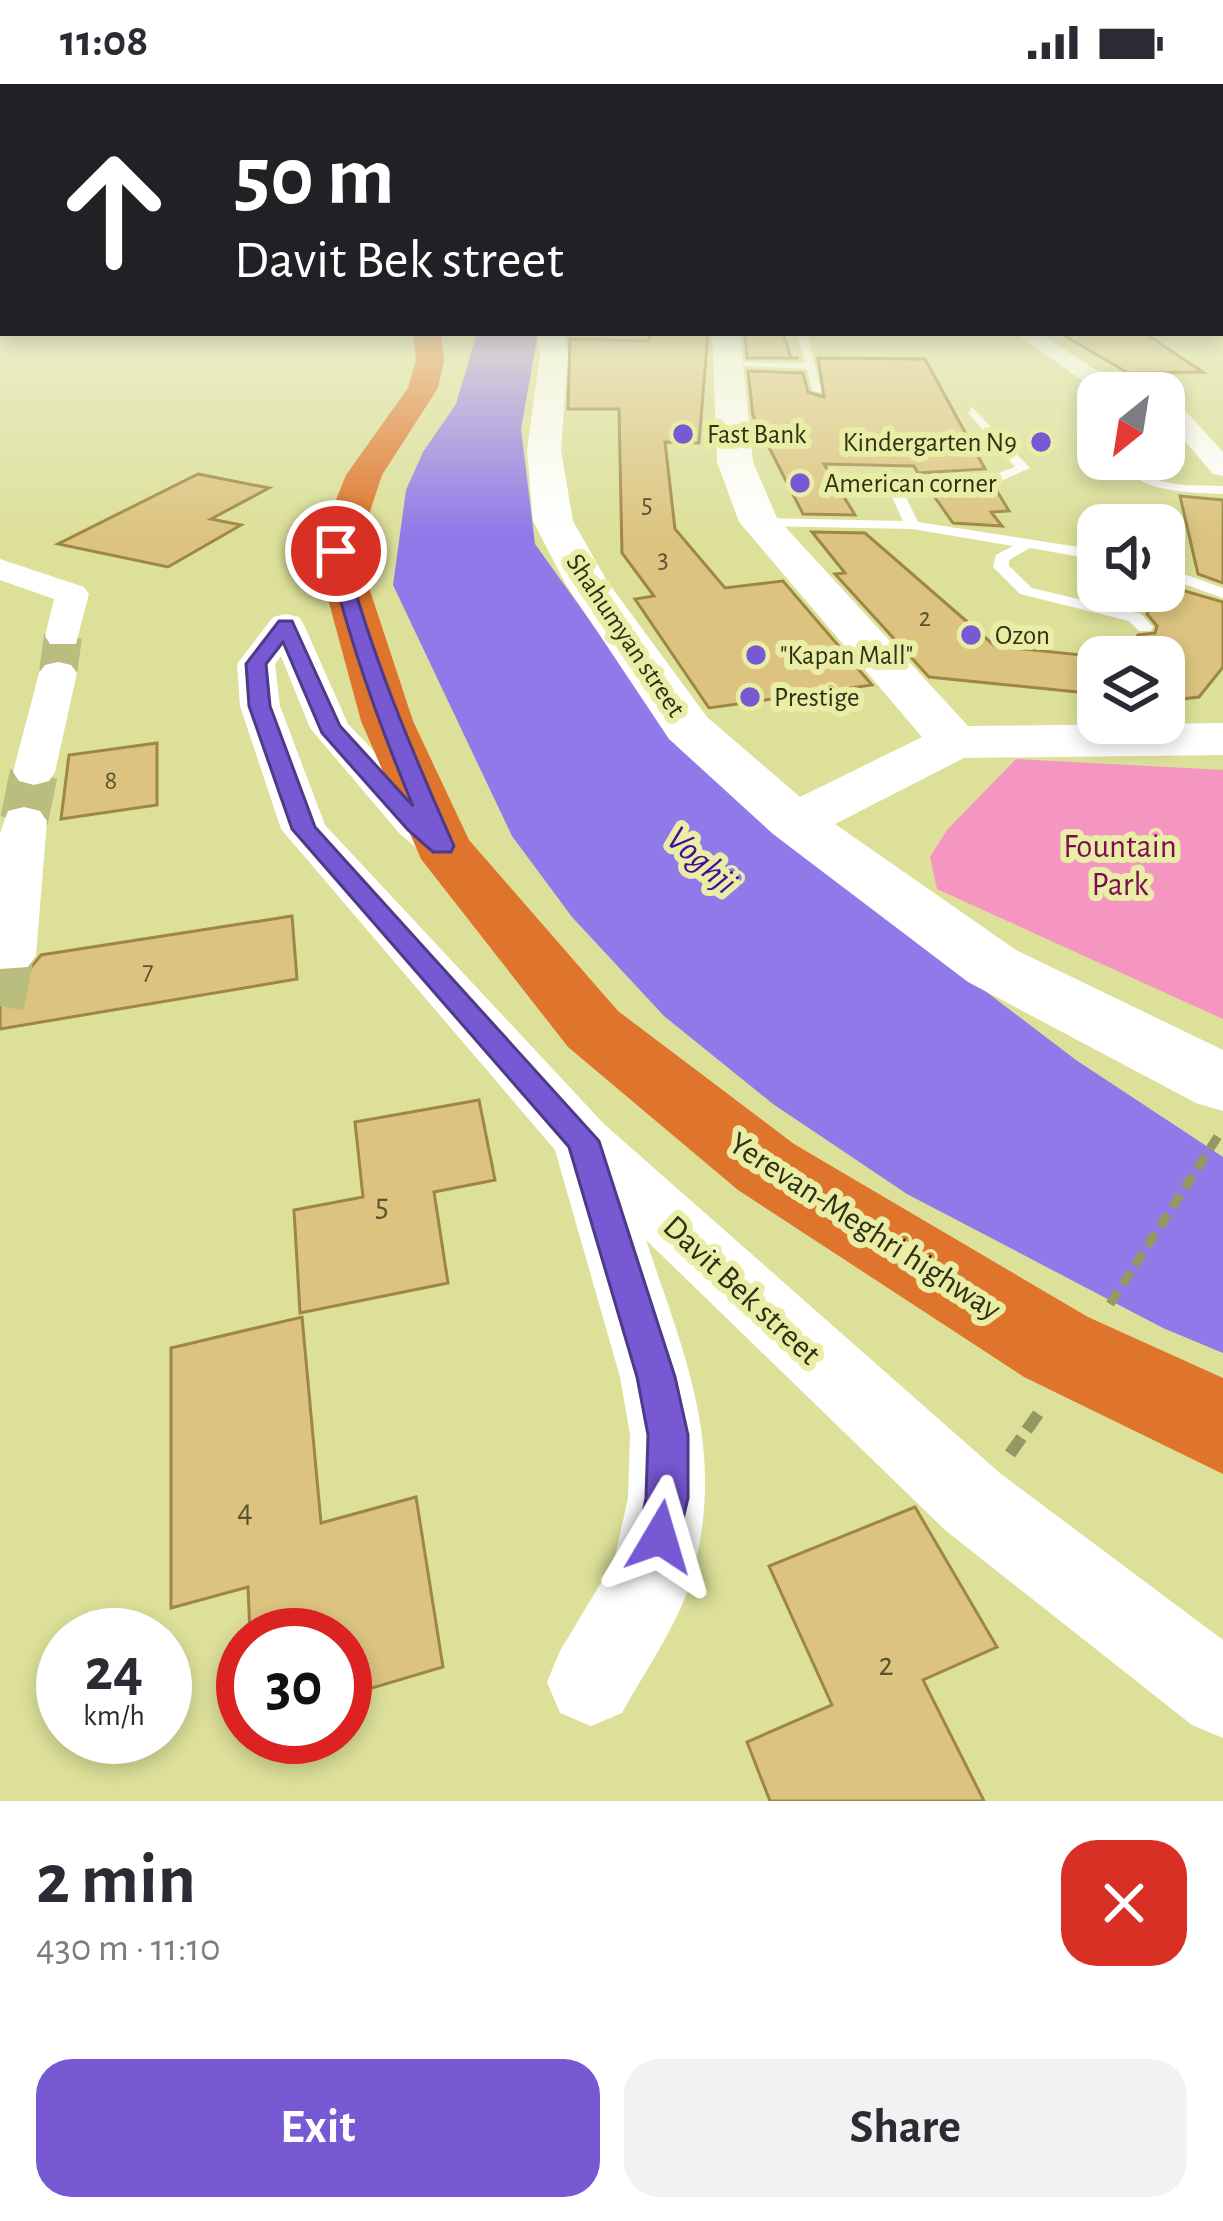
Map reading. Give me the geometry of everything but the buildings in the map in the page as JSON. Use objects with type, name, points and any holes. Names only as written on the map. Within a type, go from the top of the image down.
[{"type":"highway","name":"Yerevan-Meghri highway","points":[[427,373],[423,388],[364,475],[336,551],[352,616],[388,721],[442,846],[593,1029],[766,1166],[1056,1347],[1223,1427]]},
{"type":"street","name":"Shahumyan street","points":[[552,373],[544,450],[553,521],[587,583],[688,728],[794,823],[992,966],[1223,1083]]},
{"type":"street","points":[[729,373],[735,462],[759,521],[954,742]]},
{"type":"street","points":[[1185,425],[1223,468]]},
{"type":"street","points":[[0,569],[72,594],[34,772]]},
{"type":"street","name":"Davit Bek street","points":[[442,846],[416,824],[330,728],[286,625],[256,664],[260,706],[304,829],[583,1141],[973,1502],[1223,1694]]},
{"type":"street","points":[[794,823],[954,742],[1223,739]]},
{"type":"street","points":[[10,955],[24,821]]},
{"type":"street","points":[[583,1141],[656,1377],[668,1435],[667,1498],[652,1576],[591,1682]]},
{"type":"lane","points":[[813,373],[818,391]]},
{"type":"lane","points":[[912,525],[895,488],[904,481],[1001,477],[1023,468],[972,411]]},
{"type":"lane","points":[[1141,480],[1223,490]]},
{"type":"lane","points":[[759,521],[912,525],[1077,551]]},
{"type":"lane","points":[[1029,543],[1001,558],[1001,566],[1026,591],[1135,617],[1144,628]]},
{"type":"lane","points":[[1185,579],[1223,593]]},
{"type":"path","points":[[1107,1309],[1223,1129]]},
{"type":"path","points":[[1029,1430],[1055,1390]]},
{"type":"green space","name":"Fountain Park","points":[[1016,759],[1223,770],[1223,1019],[937,889],[930,857],[947,830]]},
{"type":"water","name":"Voghji","points":[[465,373],[531,373],[521,429],[535,544],[661,720],[805,854],[1076,1060],[1223,1157],[1223,1353],[1163,1328],[907,1194],[773,1104],[664,1016],[572,917],[512,836],[393,585],[406,490],[423,452],[456,404]]},
{"type":"tunnel","points":[[58,673],[63,636]]},
{"type":"tunnel","points":[[24,821],[34,772]]},
{"type":"tunnel","points":[[0,1006],[10,955]]},
{"type":"place","name":"Fast Bank","points":[[683,434]]},
{"type":"place","name":"Kindergarten N9","points":[[1041,442]]},
{"type":"place","name":"American corner","points":[[800,483]]},
{"type":"place","name":"Ozon","points":[[971,635]]},
{"type":"place","name":"\"Kapan Mall\"","points":[[756,655]]},
{"type":"place","name":"Prestige","points":[[750,697]]},
{"type":"route","points":[[336,551],[352,616],[388,721],[442,846],[416,824],[330,728],[286,625],[256,664],[260,706],[304,829],[583,1141],[656,1377],[668,1435],[667,1498],[660,1537]]}]
